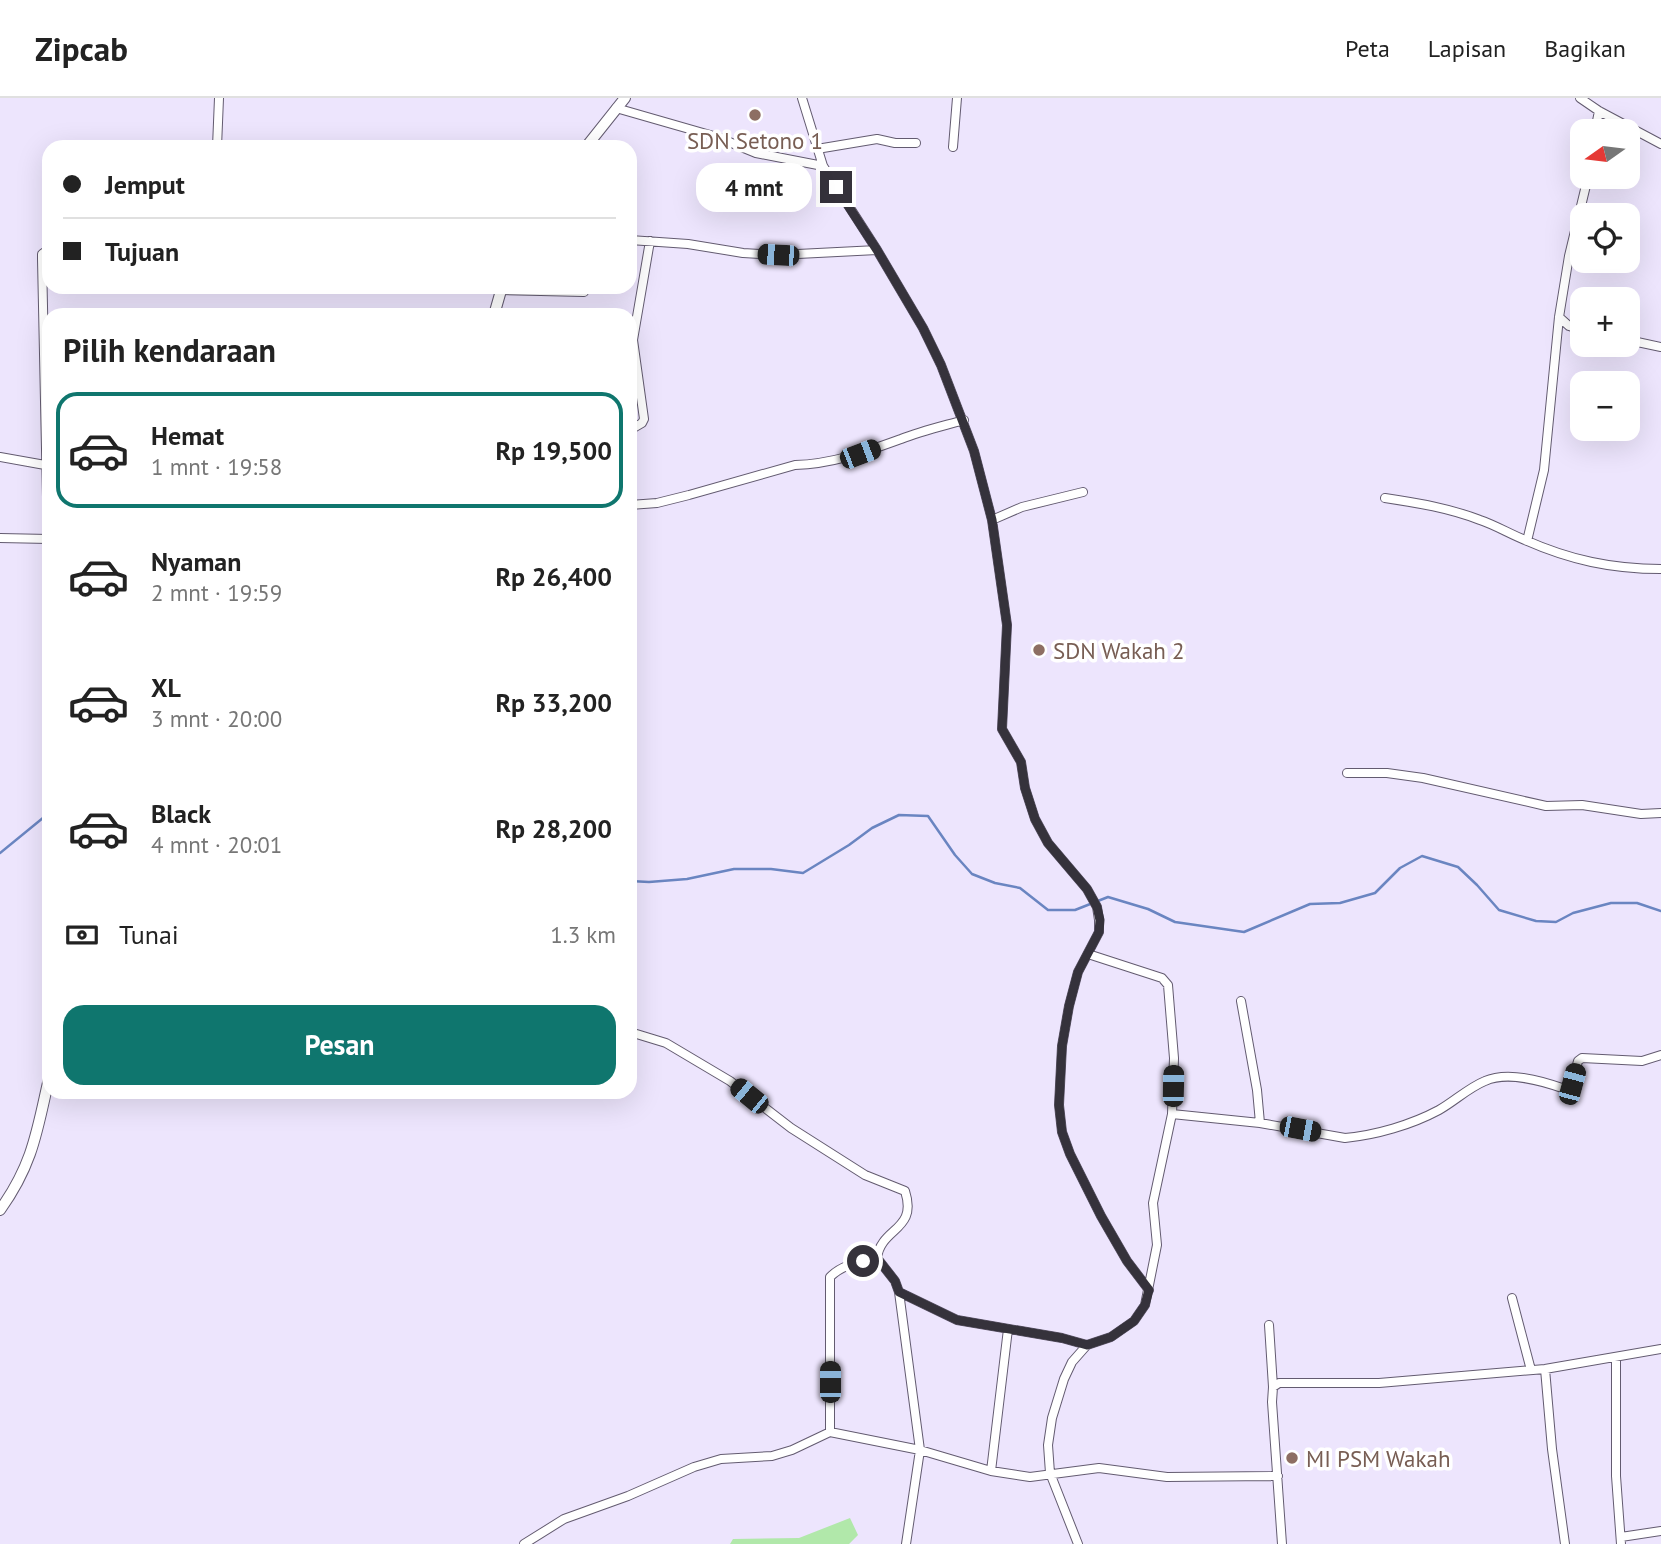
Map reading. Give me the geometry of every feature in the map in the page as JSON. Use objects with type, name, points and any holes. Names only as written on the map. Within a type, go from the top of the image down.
[{"type":"main road","points":[[591,140],[625,98]]},
{"type":"main road","points":[[0,1210],[17,1186],[28,1162],[44,1099]]},
{"type":"street","points":[[217,140],[219,98]]},
{"type":"street","points":[[802,98],[823,166],[923,328],[964,420],[974,451],[992,520],[1007,625],[1002,729],[1021,762],[1025,788],[1035,819],[1048,843],[1087,889],[1097,907],[1099,932],[1078,972],[1062,1046],[1059,1105],[1062,1132],[1101,1216],[1127,1261],[1149,1290]]},
{"type":"street","points":[[953,147],[957,98]]},
{"type":"street","points":[[1580,98],[1661,144]]},
{"type":"street","points":[[616,108],[717,137],[756,153],[823,166]]},
{"type":"street","points":[[1597,119],[1599,111]]},
{"type":"street","points":[[817,149],[877,139],[895,143],[916,143]]},
{"type":"street","points":[[1527,541],[1544,470],[1559,317],[1584,189]]},
{"type":"street","points":[[637,240],[778,255],[877,250]]},
{"type":"street","points":[[637,317],[650,241]]},
{"type":"street","points":[[1559,317],[1570,326]]},
{"type":"street","points":[[1640,343],[1661,347]]},
{"type":"street","points":[[637,369],[644,419],[637,426]]},
{"type":"street","points":[[637,504],[657,503],[795,466],[818,464],[860,454],[964,420]]},
{"type":"street","points":[[0,457],[42,464]]},
{"type":"street","points":[[992,520],[1022,507],[1083,492]]},
{"type":"street","points":[[1385,498],[1442,507],[1483,520],[1527,541],[1592,563],[1624,569],[1661,569]]},
{"type":"street","points":[[0,538],[42,539]]},
{"type":"street","points":[[1347,773],[1387,773],[1423,778],[1546,806],[1583,805],[1641,814],[1661,813]]},
{"type":"street","points":[[1078,1544],[1050,1473],[1048,1456],[1052,1418],[1072,1362],[1087,1345],[1111,1337],[1134,1321],[1145,1305],[1157,1245],[1153,1203],[1172,1114],[1174,1058],[1168,985],[1162,978],[1088,954]]},
{"type":"street","points":[[1241,1001],[1260,1123]]},
{"type":"street","points":[[637,1034],[666,1043],[730,1081],[790,1128],[865,1175],[905,1191],[909,1205],[907,1216],[899,1228],[882,1243],[877,1258]]},
{"type":"street","points":[[1172,1114],[1260,1123],[1345,1138],[1371,1135],[1438,1110],[1486,1080],[1505,1076],[1551,1083],[1565,1089],[1572,1084],[1578,1061],[1582,1058],[1642,1061],[1661,1055]]},
{"type":"street","points":[[877,1258],[895,1281],[899,1292],[920,1450],[905,1544]]},
{"type":"street","points":[[830,1432],[830,1277],[849,1264],[877,1258]]},
{"type":"street","points":[[899,1292],[957,1320],[1062,1338],[1087,1345]]},
{"type":"street","points":[[1512,1298],[1531,1370]]},
{"type":"street","points":[[1269,1325],[1282,1544]]},
{"type":"street","points":[[990,1471],[1008,1329]]},
{"type":"street","points":[[1273,1387],[1279,1383],[1379,1383],[1531,1370],[1661,1349]]},
{"type":"street","points":[[1616,1358],[1616,1476],[1621,1540],[1661,1531]]},
{"type":"street","points":[[1545,1368],[1552,1449],[1565,1544]]},
{"type":"street","points":[[524,1544],[564,1519],[628,1496],[694,1467],[721,1459],[772,1456],[792,1450],[830,1432],[920,1450],[990,1471],[1030,1477],[1099,1468],[1167,1477],[1278,1476]]},
{"type":"green space","points":[[850,1518],[858,1535],[849,1544],[730,1544],[733,1539],[799,1538]]},
{"type":"waterway","points":[[637,881],[687,879],[734,869],[771,869],[803,873],[872,828],[899,815],[928,816],[972,874],[995,883],[1020,888],[1048,910],[1075,910],[1108,897],[1148,909],[1175,922],[1244,932],[1310,904],[1340,903],[1375,893],[1400,868],[1422,856],[1458,867],[1499,910],[1536,921],[1556,922],[1573,913],[1611,903],[1637,903],[1661,911]]},
{"type":"waterway","points":[[0,853],[42,819]]},
{"type":"place","name":"SDN Setono 1","points":[[755,115]]},
{"type":"place","name":"SDN Wakah 2","points":[[1039,650]]},
{"type":"place","name":"MI PSM Wakah","points":[[1292,1458]]},
{"type":"route","points":[[836,187],[923,328],[971,437],[992,520],[1007,625],[1002,729],[1021,762],[1028,801],[1035,819],[1048,843],[1087,889],[1097,907],[1100,920],[1099,932],[1078,972],[1069,1006],[1062,1046],[1059,1105],[1062,1132],[1101,1216],[1127,1261],[1149,1290],[1145,1305],[1134,1321],[1111,1337],[1087,1345],[1062,1338],[957,1320],[899,1292],[895,1281],[877,1258],[863,1261]]}]
